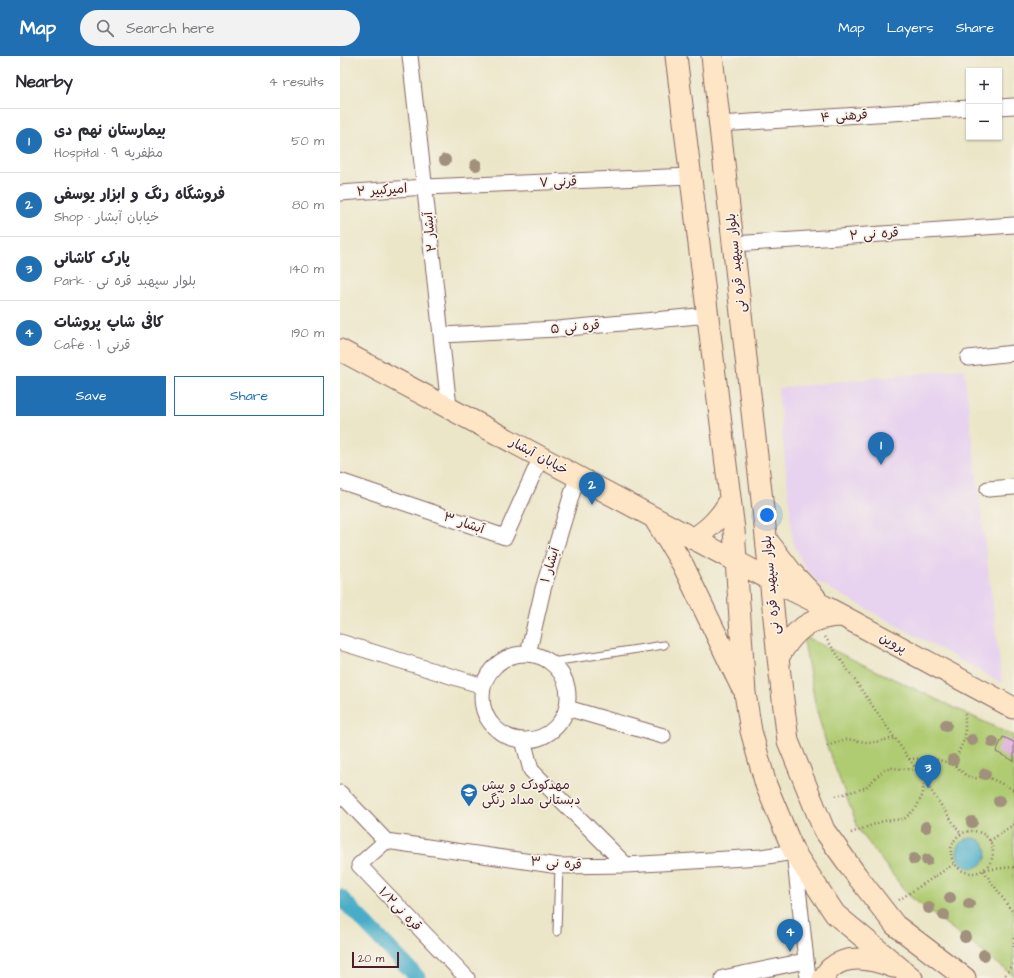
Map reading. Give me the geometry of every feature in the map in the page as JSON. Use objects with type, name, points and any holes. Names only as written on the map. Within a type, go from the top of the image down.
[{"type":"main road","points":[[676,56],[709,315],[737,562],[745,693],[751,731],[766,785],[794,852],[835,914],[906,973]]},
{"type":"main road","name":"بلوار سپهبد قره نی","points":[[712,56],[788,741],[824,830],[895,925],[965,978]]},
{"type":"main road","name":"خیابان آبشار","points":[[340,350],[771,580]]},
{"type":"main road","points":[[693,539],[708,529],[716,521],[730,500]]},
{"type":"main road","points":[[654,518],[683,565],[745,693]]},
{"type":"main road","points":[[766,539],[793,574],[819,614],[798,629],[786,643],[778,658]]},
{"type":"main road","name":"پروین","points":[[771,580],[819,614],[843,616],[1014,708]]},
{"type":"main road","points":[[824,978],[831,967],[848,960],[875,960],[906,973]]},
{"type":"street","name":"آبشار ۲","points":[[410,56],[449,407]]},
{"type":"street","points":[[1002,106],[1014,106]]},
{"type":"street","name":"قرهنی ۴","points":[[720,124],[966,108]]},
{"type":"street","name":"قرنی ۷","points":[[425,188],[691,176]]},
{"type":"street","name":"امیرکبیر ۲","points":[[340,193],[425,188]]},
{"type":"street","name":"قره نی ۲","points":[[734,244],[1014,225]]},
{"type":"street","name":"قره نی ۵","points":[[442,335],[557,328],[709,315]]},
{"type":"street","points":[[968,358],[1014,354]]},
{"type":"street","name":"آبشار ۳","points":[[340,481],[505,537],[541,457]]},
{"type":"street","name":"آبشار ۱","points":[[528,654],[543,589],[577,477]]},
{"type":"street","points":[[988,489],[1014,487]]},
{"type":"street","points":[[340,642],[483,686]]},
{"type":"street","points":[[519,654],[536,655],[552,662],[563,675],[569,691],[567,708],[560,723],[547,735],[531,740],[514,739],[499,732],[488,719],[482,703],[483,686],[490,671],[503,659],[519,654]]},
{"type":"street","points":[[567,708],[663,736]]},
{"type":"street","points":[[523,740],[531,770],[626,865]]},
{"type":"street","points":[[340,793],[386,841]]},
{"type":"street","name":"قره نی ۳","points":[[386,841],[559,866],[626,865],[761,857],[794,852]]},
{"type":"street","name":"قره نی۱/۲","points":[[386,841],[359,865],[467,978]]},
{"type":"street","points":[[794,852],[808,978]]},
{"type":"street","points":[[723,978],[806,961]]},
{"type":"lane","points":[[552,662],[664,645]]},
{"type":"lane","points":[[557,932],[559,866]]},
{"type":"path","points":[[819,614],[832,646],[961,834]]},
{"type":"path","points":[[953,764],[965,738],[965,713]]},
{"type":"path","points":[[827,746],[847,739],[871,743],[895,738]]},
{"type":"path","points":[[909,759],[932,758],[953,764],[967,776],[976,778],[986,776],[1014,790]]},
{"type":"path","points":[[836,796],[865,788],[884,770],[892,768],[917,770]]},
{"type":"path","points":[[851,833],[883,821],[904,819],[916,808],[923,794],[923,779]]},
{"type":"path","points":[[990,841],[1014,824]]},
{"type":"path","points":[[984,870],[993,857],[993,849],[990,841],[977,831],[968,831],[961,834],[954,840],[951,847],[951,856],[954,864],[960,870],[967,873],[976,873],[984,870],[1014,867]]},
{"type":"path","points":[[899,900],[954,864]]},
{"type":"path","points":[[984,870],[1014,914]]},
{"type":"path","points":[[1014,938],[1014,950]]},
{"type":"path","points":[[1003,978],[1014,962]]},
{"type":"shaded area","points":[[964,369],[1002,683],[818,582],[802,563],[793,542],[778,388]]},
{"type":"green space","points":[[803,636],[1014,736],[1014,976],[908,895],[859,830],[827,746],[816,708]]},
{"type":"water","points":[[972,838],[978,839],[986,847],[986,859],[978,867],[972,868],[966,867],[958,859],[957,853],[958,847],[966,839]]},
{"type":"building","points":[[1003,737],[1014,742],[1014,761],[996,752]]},
{"type":"waterway","points":[[340,897],[418,978]]},
{"type":"place","name":"بیمارستان نهم دی","points":[[881,465]]},
{"type":"place","name":"فروشگاه رنگ و ابزار یوسفی","points":[[592,505]]},
{"type":"place","name":"پارک کاشانی","points":[[928,788]]},
{"type":"place","name":"مهدکودک و پیش دبستانی مداد رنگی","points":[[469,807]]},
{"type":"place","name":"کافی شاپ پروشات","points":[[790,952]]}]
